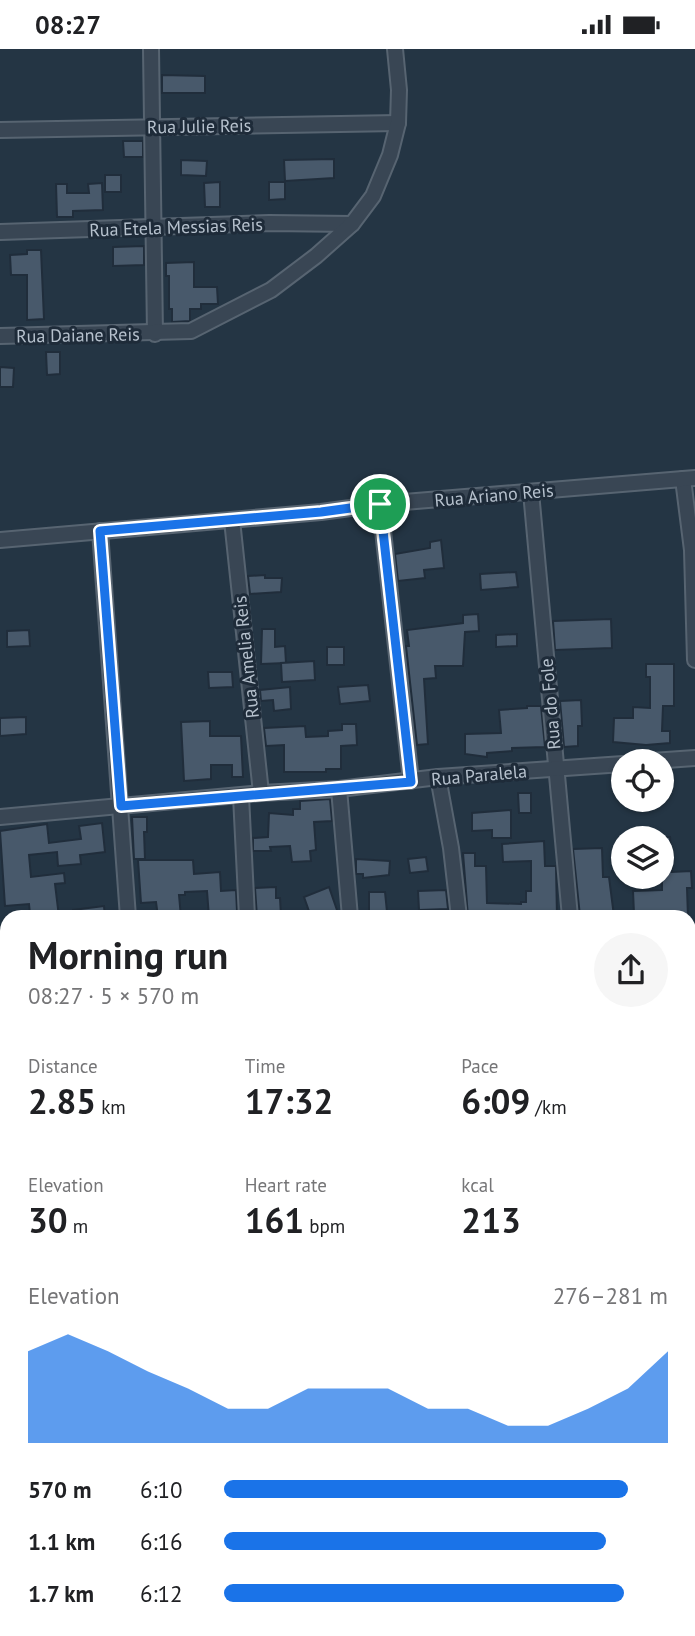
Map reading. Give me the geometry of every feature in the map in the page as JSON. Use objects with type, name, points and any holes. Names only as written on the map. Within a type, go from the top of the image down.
[{"type":"street","points":[[151,49],[155,334]]},
{"type":"street","name":"Rua Daiane Reis","points":[[0,336],[191,331],[271,290],[352,224],[373,196],[390,155],[398,123],[399,90],[395,49]]},
{"type":"street","name":"Rua Julie Reis","points":[[0,130],[398,123]]},
{"type":"street","name":"Rua Etela Messias Reis","points":[[0,232],[269,223],[352,224]]},
{"type":"street","points":[[689,479],[695,660]]},
{"type":"street","name":"Rua Ariano Reis","points":[[0,540],[380,504],[689,479]]},
{"type":"street","name":"Rua do Fole","points":[[531,492],[569,910]]},
{"type":"street","points":[[380,504],[411,782]]},
{"type":"street","name":"Rua Amelia Reis","points":[[232,520],[261,793]]},
{"type":"street","points":[[100,531],[128,910]]},
{"type":"street","points":[[674,759],[695,758]]},
{"type":"street","name":"Rua Paralela","points":[[0,817],[261,793],[339,789],[438,777],[611,765]]},
{"type":"street","points":[[438,777],[451,848],[458,910]]},
{"type":"street","points":[[339,789],[349,910]]},
{"type":"street","points":[[241,796],[247,910]]},
{"type":"building","points":[[162,75],[205,76],[205,93],[162,93]]},
{"type":"building","points":[[123,141],[143,141],[143,157],[124,157]]},
{"type":"building","points":[[334,159],[334,178],[285,181],[284,160]]},
{"type":"building","points":[[181,160],[207,161],[206,176],[181,175]]},
{"type":"building","points":[[105,175],[121,175],[121,192],[105,192]]},
{"type":"building","points":[[220,182],[220,207],[205,207],[204,183]]},
{"type":"building","points":[[269,182],[285,182],[285,199],[269,200]]},
{"type":"building","points":[[102,183],[103,210],[73,211],[73,217],[57,217],[56,184],[67,184],[67,193],[89,193],[88,184]]},
{"type":"building","points":[[144,246],[144,265],[113,266],[113,247]]},
{"type":"building","points":[[27,250],[41,250],[44,319],[27,320],[27,275],[11,275],[10,255],[27,254]]},
{"type":"building","points":[[194,262],[194,287],[217,287],[218,304],[201,304],[201,309],[190,309],[190,321],[172,322],[166,263]]},
{"type":"building","points":[[46,352],[60,352],[60,374],[47,375]]},
{"type":"building","points":[[0,367],[14,368],[13,387],[0,387]]},
{"type":"building","points":[[441,540],[444,568],[424,570],[425,578],[398,581],[395,554],[430,548],[430,542]]},
{"type":"building","points":[[516,572],[518,587],[481,590],[480,574]]},
{"type":"building","points":[[265,575],[265,578],[282,578],[281,592],[250,594],[248,576]]},
{"type":"building","points":[[478,614],[479,631],[465,632],[463,666],[435,666],[436,678],[424,679],[428,744],[417,745],[406,646],[409,646],[407,630],[463,623],[463,615]]},
{"type":"building","points":[[611,619],[612,648],[555,650],[553,621]]},
{"type":"building","points":[[262,629],[275,629],[275,647],[285,646],[286,663],[261,664]]},
{"type":"building","points":[[29,630],[30,646],[7,647],[7,631]]},
{"type":"building","points":[[517,634],[517,646],[496,647],[496,635]]},
{"type":"building","points":[[327,647],[344,647],[344,665],[327,665]]},
{"type":"building","points":[[314,661],[315,680],[282,682],[281,663]]},
{"type":"building","points":[[646,664],[674,664],[674,706],[663,706],[662,731],[670,731],[670,743],[646,745],[613,742],[614,718],[633,718],[633,707],[650,708],[650,677],[646,677]]},
{"type":"building","points":[[208,672],[232,672],[233,687],[209,688]]},
{"type":"building","points":[[368,685],[370,701],[340,704],[338,687]]},
{"type":"building","points":[[290,687],[291,709],[274,711],[273,700],[261,701],[260,690]]},
{"type":"building","points":[[581,700],[582,726],[578,726],[578,746],[564,747],[560,701]]},
{"type":"building","points":[[541,706],[545,747],[512,748],[512,751],[487,753],[487,757],[465,754],[465,734],[501,733],[499,710]]},
{"type":"building","points":[[26,717],[26,734],[0,736],[0,718]]},
{"type":"building","points":[[210,721],[210,736],[241,736],[243,777],[232,777],[232,765],[211,765],[211,779],[184,781],[181,722]]},
{"type":"building","points":[[342,724],[356,724],[357,745],[341,746],[341,769],[326,769],[326,772],[284,772],[284,745],[266,746],[264,728],[305,726],[306,737],[328,736],[328,731],[342,730]]},
{"type":"building","points":[[518,793],[531,793],[531,813],[519,813]]},
{"type":"building","points":[[330,799],[332,821],[314,822],[316,850],[310,851],[311,861],[292,862],[290,846],[270,847],[271,851],[253,851],[253,838],[268,837],[269,813],[293,815],[293,809],[300,809],[300,801]]},
{"type":"building","points":[[511,810],[511,838],[492,838],[492,830],[472,831],[472,813]]},
{"type":"building","points":[[132,817],[147,817],[147,832],[144,832],[145,859],[134,859]]},
{"type":"building","points":[[102,823],[105,852],[80,855],[81,864],[58,866],[57,852],[29,855],[31,877],[64,873],[65,883],[55,884],[58,910],[30,910],[29,904],[5,906],[0,831],[47,824],[49,843],[81,839],[79,826]]},
{"type":"building","points":[[544,841],[545,866],[556,866],[557,910],[467,910],[463,853],[475,853],[475,866],[486,866],[487,903],[526,902],[526,891],[531,891],[531,861],[503,862],[502,844]]},
{"type":"building","points":[[602,848],[603,877],[609,877],[613,910],[579,910],[573,849]]},
{"type":"building","points":[[426,857],[428,871],[410,873],[408,859]]},
{"type":"building","points":[[356,859],[390,861],[389,875],[363,878],[363,874],[356,874]]},
{"type":"building","points":[[138,860],[193,860],[194,874],[220,872],[221,891],[236,890],[237,910],[208,910],[207,891],[185,892],[185,895],[179,895],[180,910],[157,910],[156,902],[141,903]]},
{"type":"building","points":[[691,871],[692,888],[687,888],[688,910],[634,910],[633,891],[674,889],[674,872]]},
{"type":"building","points":[[276,887],[276,898],[280,898],[281,910],[257,910],[255,888]]},
{"type":"building","points":[[329,887],[337,910],[309,910],[304,897]]},
{"type":"building","points":[[446,890],[448,909],[419,910],[418,891]]},
{"type":"building","points":[[369,892],[385,892],[387,910],[369,910]]},
{"type":"building","points":[[104,906],[104,910],[73,910]]},
{"type":"route","points":[[380,504],[411,782],[121,806],[100,531],[321,512],[380,504]]}]
